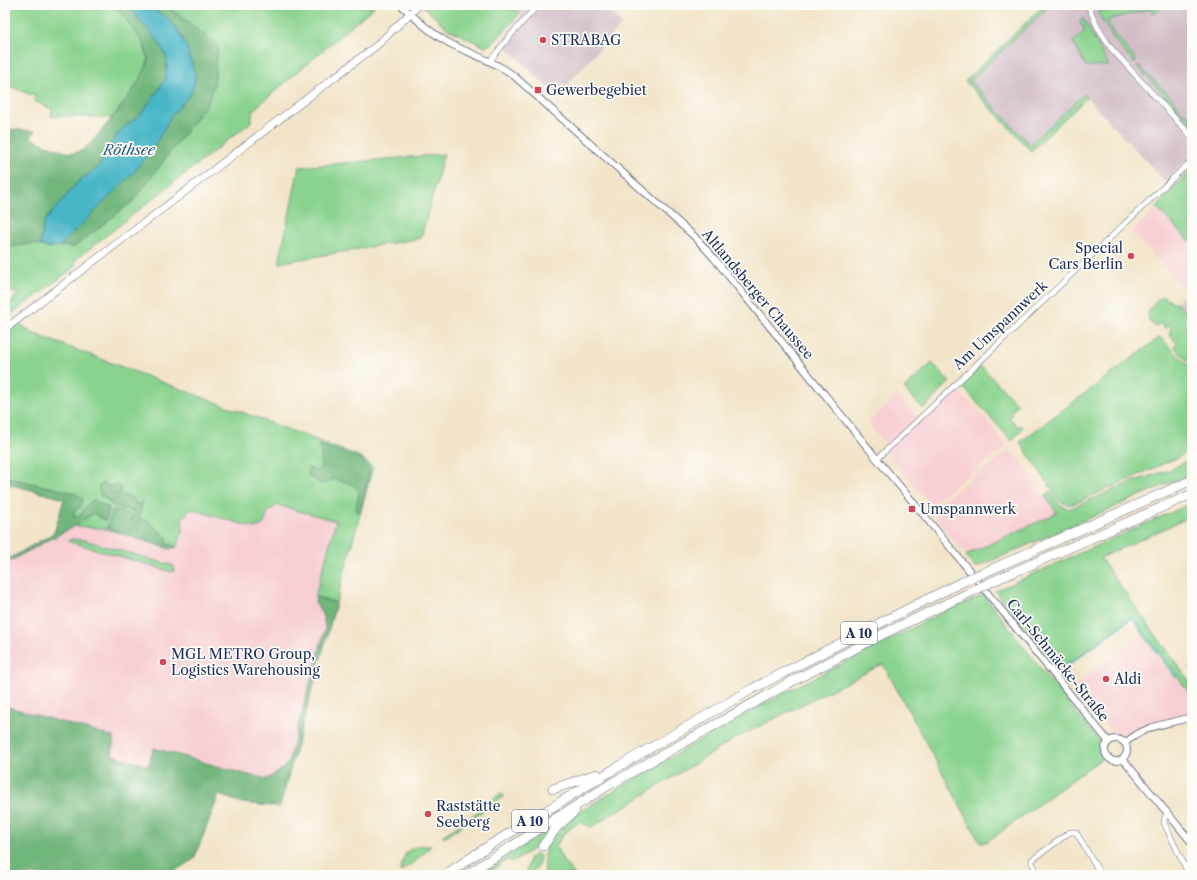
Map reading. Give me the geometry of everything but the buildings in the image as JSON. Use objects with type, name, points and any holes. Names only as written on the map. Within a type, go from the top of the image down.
[{"type":"highway","name":"A 10","points":[[445,875],[490,845],[616,768],[752,689],[968,579],[1192,480]]},
{"type":"highway","name":"A 10","points":[[466,875],[594,794],[789,683],[991,582],[1192,494]]},
{"type":"highway","points":[[553,789],[616,768]]},
{"type":"highway","points":[[543,846],[561,823],[594,794]]},
{"type":"main road","points":[[5,329],[376,46],[419,5]]},
{"type":"street","name":"Altlandsberger Chaussee","points":[[401,5],[421,23],[453,45],[504,68],[524,84],[695,237],[714,258],[988,593]]},
{"type":"street","points":[[490,61],[538,5]]},
{"type":"street","points":[[1088,5],[1097,26],[1110,47],[1192,138]]},
{"type":"street","name":"Am Umspannwerk","points":[[877,459],[1192,160]]},
{"type":"street","name":"Carl-Schmäcke-Straße","points":[[988,593],[1109,742]]},
{"type":"street","points":[[1125,743],[1138,733],[1153,726],[1192,717]]},
{"type":"street","points":[[1118,739],[1125,743],[1127,752],[1123,759],[1117,761],[1108,758],[1105,749],[1109,742],[1118,739]]},
{"type":"street","points":[[1123,759],[1192,843]]},
{"type":"street","points":[[1168,814],[1165,817],[1164,823],[1189,875]]},
{"type":"street","points":[[1039,875],[1032,863],[1032,860],[1073,831],[1076,832],[1101,875]]},
{"type":"shaded area","points":[[506,5],[604,5],[622,24],[557,96],[501,42],[522,14]]},
{"type":"shaded area","points":[[1044,5],[1192,5],[1192,154],[1165,181],[1087,98],[1031,151],[965,81]]},
{"type":"shaded area","name":"Special Cars Berlin","points":[[1158,208],[1192,244],[1192,286],[1187,291],[1131,232]]},
{"type":"shaded area","points":[[1192,289],[1192,320],[1176,303]]},
{"type":"shaded area","points":[[957,389],[985,418],[1007,446],[930,504],[888,455],[885,444],[868,423],[897,395],[916,415],[925,420]]},
{"type":"shaded area","points":[[1010,450],[1022,463],[1057,513],[966,555],[930,510]]},
{"type":"shaded area","points":[[277,505],[337,521],[315,596],[333,614],[292,762],[267,779],[154,748],[148,766],[112,755],[114,737],[5,706],[5,563],[75,526],[106,529],[170,549],[183,531],[182,519],[191,509],[255,528],[264,524],[268,512]]},
{"type":"shaded area","points":[[1142,633],[1192,697],[1192,715],[1152,723],[1128,735],[1126,733],[1115,733],[1098,718],[1073,688]]},
{"type":"green space","points":[[5,5],[119,5],[119,10],[144,44],[148,61],[145,71],[113,118],[51,116],[52,109],[34,101],[36,97],[5,84]]},
{"type":"green space","points":[[119,5],[131,5],[130,8],[158,41],[167,58],[166,77],[158,91],[140,115],[122,129],[107,149],[99,167],[79,181],[44,222],[40,245],[34,244],[5,247],[5,129],[35,131],[31,137],[34,140],[71,153],[82,150],[90,144],[121,107],[140,79],[146,67],[148,59],[144,46],[137,33],[119,10]]},
{"type":"green space","points":[[142,5],[165,5],[218,45],[214,84],[209,101],[133,201],[74,247],[60,246],[135,171],[157,141],[171,116],[191,93],[196,78],[186,45],[178,31],[167,17]]},
{"type":"green space","points":[[165,5],[375,6],[253,110],[251,122],[75,260],[75,267],[5,319],[5,307],[18,295],[14,292],[5,293],[5,247],[34,244],[48,248],[60,246],[74,247],[190,23]]},
{"type":"green space","points":[[425,5],[506,5],[520,13],[497,39],[486,47],[448,29],[424,7]]},
{"type":"green space","points":[[1044,5],[1050,5],[970,81],[1030,145],[1084,94],[1087,97],[1031,151],[965,81]]},
{"type":"green space","points":[[1096,5],[1165,5],[1157,12],[1152,13],[1150,9],[1107,20],[1114,33],[1136,60],[1134,63],[1115,41],[1098,13],[1101,11],[1100,8],[1096,8]]},
{"type":"green space","points":[[1083,18],[1109,66],[1086,66],[1073,42],[1085,31],[1080,22]]},
{"type":"green space","points":[[1138,65],[1176,102],[1175,103],[1185,115],[1187,114],[1191,117],[1190,119],[1192,121],[1192,125],[1137,66]]},
{"type":"green space","points":[[444,154],[421,238],[279,263],[299,167]]},
{"type":"green space","points":[[1190,171],[1192,173],[1192,244],[1156,207]]},
{"type":"green space","points":[[1163,296],[1173,303],[1176,303],[1192,320],[1192,366],[1174,347],[1177,343],[1169,334],[1171,330],[1170,325],[1169,324],[1165,329],[1160,323],[1155,327],[1149,320],[1148,316],[1150,309],[1155,302]]},
{"type":"green space","points":[[19,322],[32,333],[361,457],[373,467],[336,603],[315,597],[336,521],[277,505],[268,512],[264,524],[255,528],[191,509],[182,519],[183,531],[177,547],[166,543],[139,521],[141,502],[139,505],[118,493],[110,492],[109,490],[113,489],[121,492],[110,486],[99,486],[100,495],[107,499],[110,504],[135,512],[134,518],[131,520],[132,515],[113,509],[129,536],[106,529],[75,526],[93,513],[105,521],[109,508],[93,500],[86,506],[80,516],[73,517],[75,510],[74,493],[5,477],[5,333]]},
{"type":"green space","points":[[1160,337],[1192,369],[1192,451],[1076,503],[1067,504],[1060,501],[1020,442]]},
{"type":"green space","points":[[932,363],[950,382],[923,409],[904,389]]},
{"type":"green space","points":[[981,366],[1018,405],[1011,412],[1013,414],[1009,417],[1018,427],[1021,425],[1023,427],[1012,441],[961,385]]},
{"type":"green space","points":[[318,444],[361,459],[370,470],[360,512],[357,512],[356,508],[359,493],[354,485],[334,479],[321,484],[308,476],[308,467],[316,471],[321,467],[321,450]]},
{"type":"green space","points":[[1192,458],[1192,473],[975,568],[966,555],[1057,513],[1045,496],[1050,491],[1060,505],[1069,509],[1132,482],[1172,469]]},
{"type":"green space","points":[[5,477],[74,493],[83,499],[81,507],[75,510],[73,517],[80,516],[86,506],[93,500],[109,508],[106,521],[93,513],[53,539],[52,538],[5,564],[5,561],[54,533],[64,499],[5,483]]},
{"type":"green space","points":[[103,483],[110,486],[117,484],[120,486],[121,492],[113,489],[109,490],[110,492],[133,498],[135,503],[139,505],[142,501],[139,521],[141,519],[146,520],[168,538],[166,543],[177,547],[170,549],[129,536],[128,533],[107,528],[113,509],[132,515],[131,520],[134,518],[135,512],[110,504],[107,499],[100,495],[99,486]]},
{"type":"green space","points":[[1192,503],[1192,516],[1100,558],[1192,685],[1192,697],[1178,677],[1176,678],[1142,633],[1132,617],[1059,670],[995,591]]},
{"type":"green space","points":[[71,539],[84,540],[174,566],[174,571],[172,572],[68,541]]},
{"type":"green space","points":[[984,595],[1044,673],[1102,744],[1105,756],[987,842],[980,842],[883,664],[738,737],[592,827],[579,822],[563,834],[556,846],[563,861],[575,875],[545,875],[544,856],[547,843],[577,813],[729,723],[792,689],[942,613]]},
{"type":"green space","points":[[316,597],[336,603],[280,807],[242,803],[219,795],[194,859],[168,875],[5,875],[5,706],[114,737],[112,755],[148,766],[154,748],[267,779],[281,770],[288,763],[325,629],[322,615],[315,603]]},
{"type":"green space","points":[[500,794],[504,796],[447,836],[444,838],[443,837],[443,835],[464,822],[493,801],[492,799]]},
{"type":"green space","points":[[556,825],[540,844],[514,862],[507,860],[485,875],[478,875]]},
{"type":"green space","points":[[420,846],[431,846],[417,860],[400,872],[407,852]]},
{"type":"green space","points":[[537,853],[540,856],[538,865],[528,875],[526,873],[529,859]]},
{"type":"water","name":"Röthsee","points":[[131,5],[142,5],[167,17],[178,31],[186,45],[196,78],[191,93],[171,116],[157,141],[135,171],[60,246],[48,248],[40,245],[44,222],[79,181],[99,167],[107,149],[122,129],[140,115],[158,91],[166,77],[167,58],[158,41],[130,8]]},
{"type":"waterway","points":[[1060,671],[1131,619],[1135,620],[1177,676],[1179,674]]},
{"type":"waterway","points":[[1049,662],[1056,670]]},
{"type":"place","name":"STRABAG","points":[[543,40]]},
{"type":"place","name":"Gewerbegebiet","points":[[538,90]]},
{"type":"place","name":"Special Cars Berlin","points":[[1131,256]]},
{"type":"place","name":"Umspannwerk","points":[[912,509]]},
{"type":"place","name":"MGL METRO Group, Logistics Warehousing","points":[[163,662]]},
{"type":"place","name":"Aldi","points":[[1106,679]]},
{"type":"place","name":"Raststätte Seeberg","points":[[428,814]]}]
